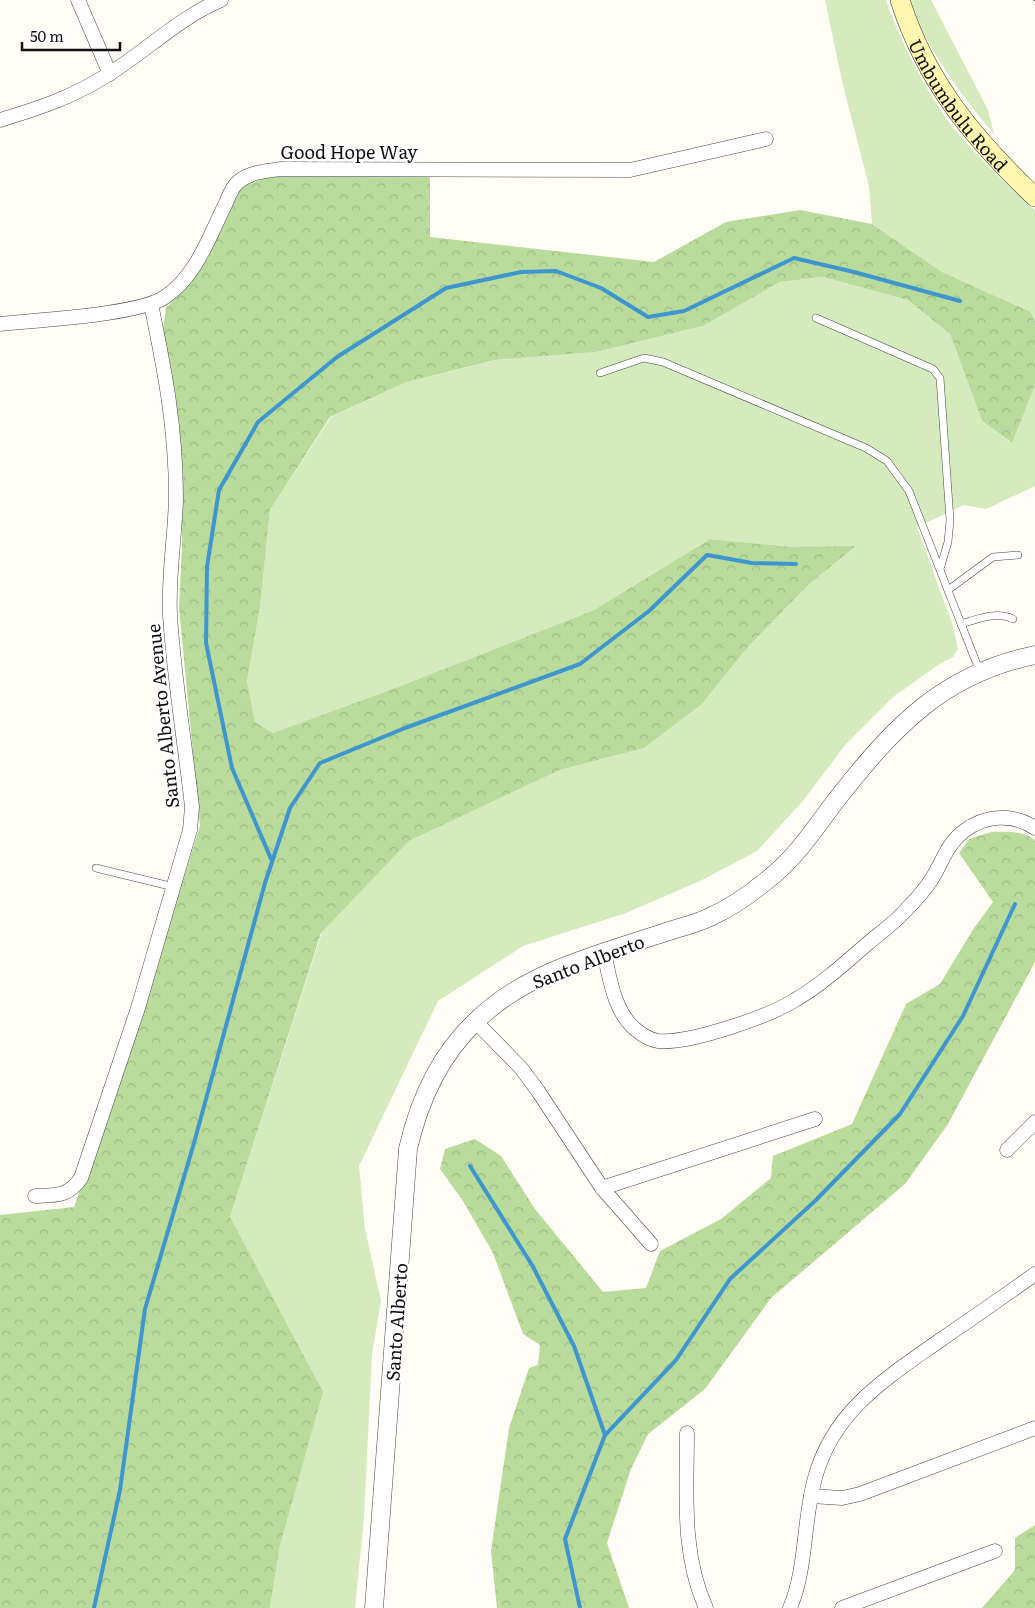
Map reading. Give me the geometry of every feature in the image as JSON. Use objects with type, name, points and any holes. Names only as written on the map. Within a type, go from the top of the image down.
[{"type":"main road","name":"Umbumbulu Road","points":[[900,0],[920,50],[951,104],[990,154],[1035,197]]},
{"type":"street","points":[[78,0],[110,74]]},
{"type":"street","points":[[0,120],[64,100],[110,74],[197,13],[221,0]]},
{"type":"street","name":"Good Hope Way","points":[[0,324],[98,313],[151,304],[164,298],[186,279],[204,249],[235,185],[258,172],[281,169],[630,170],[766,139]]},
{"type":"street","name":"Santo Alberto Avenue","points":[[35,1196],[63,1194],[74,1188],[81,1178],[138,1008],[188,837],[192,807],[170,616],[170,580],[176,499],[174,433],[167,383],[151,304]]},
{"type":"street","name":"Santo Alberto","points":[[374,1608],[408,1149],[414,1122],[429,1083],[442,1060],[475,1021],[518,989],[539,977],[709,918],[767,881],[802,848],[878,747],[899,726],[938,695],[980,672],[1000,664],[1035,655]]},
{"type":"street","points":[[604,954],[614,996],[624,1017],[634,1029],[658,1041],[679,1040],[710,1033],[794,1001],[846,962],[902,914],[914,901],[932,878],[955,839],[966,830],[986,820],[997,818],[1010,818],[1034,824]]},
{"type":"street","points":[[475,1021],[521,1068],[602,1188],[651,1244]]},
{"type":"street","points":[[602,1188],[815,1119]]},
{"type":"street","points":[[1007,1150],[1035,1122]]},
{"type":"street","points":[[792,1608],[811,1496],[818,1470],[836,1432],[864,1396],[1035,1274]]},
{"type":"street","points":[[811,1496],[842,1498],[860,1494],[1035,1428]]},
{"type":"street","points":[[687,1433],[687,1527],[697,1588],[706,1608]]},
{"type":"street","points":[[842,1608],[995,1552]]},
{"type":"lane","points":[[816,318],[933,369],[940,378],[950,520],[948,542],[940,569]]},
{"type":"lane","points":[[600,373],[644,358],[663,362],[871,451],[887,461],[909,491],[980,672]]},
{"type":"lane","points":[[948,590],[994,557],[1018,555]]},
{"type":"lane","points":[[961,624],[996,615],[1004,615],[1013,619]]},
{"type":"lane","points":[[96,868],[174,887]]},
{"type":"green space","points":[[825,0],[886,0],[908,53],[939,108],[961,137],[987,165],[1035,210],[1035,322],[1031,312],[942,272],[872,224],[869,186],[842,81]]},
{"type":"green space","points":[[908,0],[931,0],[988,110],[994,134],[945,70],[924,34]]},
{"type":"green space","points":[[430,175],[430,237],[654,262],[726,222],[800,210],[872,224],[942,272],[1031,312],[1035,322],[1035,385],[1012,443],[982,421],[950,334],[908,300],[823,277],[780,282],[703,326],[596,352],[495,360],[407,382],[330,417],[270,510],[260,607],[247,681],[255,722],[273,733],[403,685],[594,610],[710,539],[794,547],[856,546],[807,586],[748,647],[701,705],[644,748],[560,770],[409,841],[321,933],[230,1217],[323,1392],[280,1545],[270,1608],[0,1608],[0,1215],[74,1207],[160,954],[200,826],[179,608],[182,547],[182,475],[175,398],[163,328],[166,308],[187,286],[208,258],[242,186],[272,176]]},
{"type":"green space","points":[[823,277],[908,300],[950,334],[982,421],[1011,443],[1035,385],[1035,486],[986,509],[964,505],[917,527],[952,623],[958,649],[953,657],[941,663],[893,697],[846,744],[802,802],[757,851],[702,880],[626,913],[523,946],[438,1001],[359,1166],[365,1229],[381,1301],[372,1354],[364,1518],[355,1608],[270,1608],[280,1545],[230,1217],[323,929],[409,841],[560,770],[644,748],[701,705],[748,647],[807,586],[855,547],[794,547],[710,539],[594,610],[403,685],[273,733],[255,722],[247,681],[260,607],[270,510],[331,417],[407,382],[496,360],[596,352],[703,326],[780,282]]},
{"type":"green space","points":[[991,832],[1020,833],[1031,837],[1035,841],[1035,962],[948,1124],[905,1184],[771,1298],[705,1389],[648,1434],[631,1469],[607,1543],[629,1608],[497,1608],[491,1551],[509,1428],[529,1368],[538,1365],[540,1345],[523,1334],[493,1253],[463,1201],[440,1169],[445,1149],[475,1139],[501,1156],[535,1209],[603,1292],[646,1288],[660,1251],[721,1219],[771,1178],[773,1156],[852,1124],[906,1004],[940,984],[974,928],[993,902],[959,853],[969,839]]},
{"type":"green space","points":[[1035,1525],[1035,1608],[982,1608],[1015,1570],[1015,1538]]},
{"type":"waterway","points":[[272,861],[232,768],[206,643],[207,567],[219,490],[258,422],[337,357],[446,288],[521,272],[556,271],[601,288],[648,317],[684,311],[794,258],[960,301]]},
{"type":"waterway","points":[[94,1608],[120,1490],[145,1309],[194,1143],[265,883],[290,808],[320,763],[405,728],[580,664],[649,611],[707,555],[752,563],[796,564]]},
{"type":"waterway","points":[[580,1608],[565,1539],[605,1435],[676,1360],[730,1279],[816,1200],[900,1114],[963,1016],[1015,904]]},
{"type":"waterway","points":[[470,1166],[532,1265],[574,1346],[605,1435]]}]
